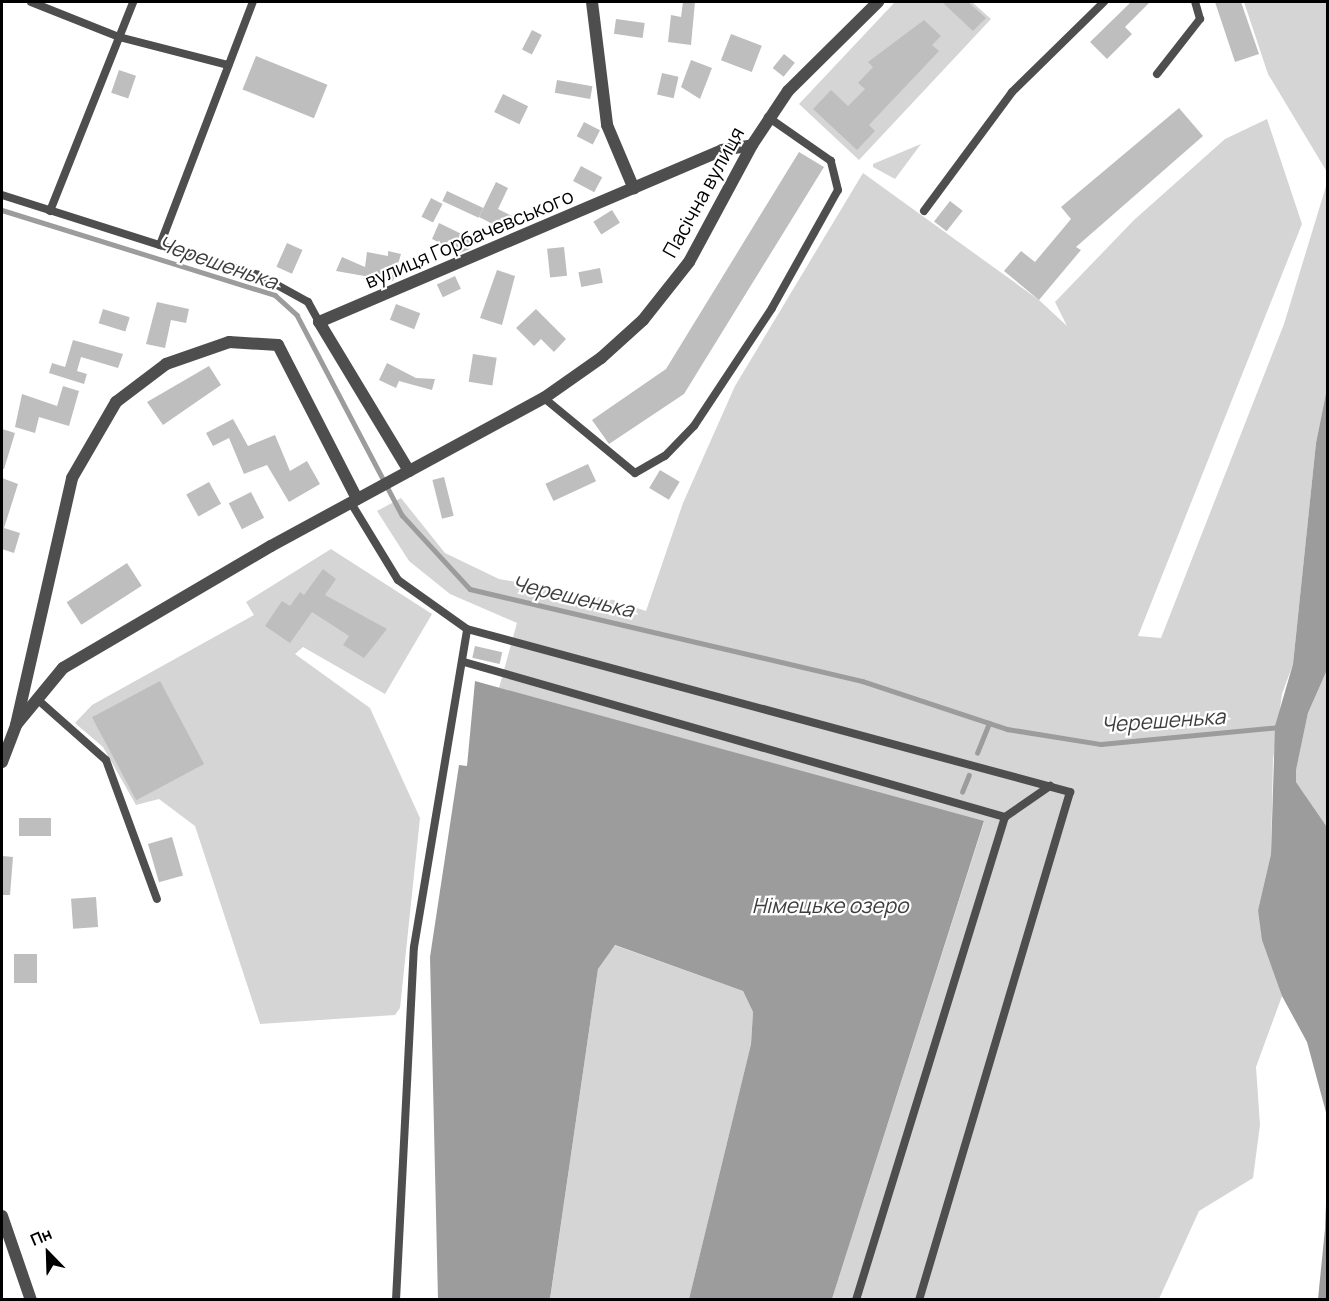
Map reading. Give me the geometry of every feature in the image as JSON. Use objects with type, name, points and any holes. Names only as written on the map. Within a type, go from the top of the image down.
[{"type":"street","points":[[592,2],[607,125],[634,189]]},
{"type":"street","name":"Пасічна вулиця","points":[[16,725],[63,668],[394,478],[544,398],[643,320],[689,262],[768,117],[878,2]]},
{"type":"street","name":"вулиця Горбачевського","points":[[319,322],[722,150],[752,145]]},
{"type":"street","points":[[319,322],[409,471]]},
{"type":"street","points":[[2,761],[16,725],[72,478],[116,402],[166,364],[229,342],[278,345],[354,501]]},
{"type":"street","points":[[2,1216],[31,1299]]},
{"type":"lane","points":[[31,2],[119,37],[228,65]]},
{"type":"lane","points":[[50,211],[133,2]]},
{"type":"lane","points":[[160,245],[253,2]]},
{"type":"lane","points":[[924,210],[1012,92],[1104,2]]},
{"type":"lane","points":[[1157,74],[1200,19],[1195,2]]},
{"type":"lane","points":[[544,398],[635,473],[664,456],[694,426],[772,308],[838,190],[831,161],[768,117]]},
{"type":"lane","points":[[2,195],[259,275],[308,302],[319,322]]},
{"type":"lane","points":[[354,501],[398,580],[467,629],[1070,792],[919,1299]]},
{"type":"lane","points":[[396,1299],[414,947],[464,662],[467,629]]},
{"type":"lane","points":[[464,662],[1005,817]]},
{"type":"lane","points":[[37,699],[106,760],[157,899]]},
{"type":"lane","points":[[856,1299],[1005,817],[1050,786]]},
{"type":"shaded area","points":[[895,2],[972,2],[991,19],[859,160],[799,104]]},
{"type":"shaded area","points":[[1244,2],[1327,2],[1327,172],[1268,74]]},
{"type":"shaded area","points":[[1267,119],[1302,224],[1138,636],[1161,638],[1284,324],[1327,183],[1327,388],[1316,443],[1293,664],[1282,694],[1273,760],[1271,854],[1258,910],[1282,996],[1256,1067],[1260,1125],[1253,1178],[1199,1211],[1159,1299],[832,1299],[984,822],[499,688],[517,623],[450,594],[409,561],[377,511],[401,498],[445,553],[499,579],[610,599],[646,611],[683,503],[735,386],[863,173],[1039,300],[1067,326],[1055,302],[1134,220],[1225,139]]},
{"type":"shaded area","points":[[921,144],[895,179],[873,167],[873,164]]},
{"type":"shaded area","points":[[331,549],[432,614],[385,694],[303,647],[295,654],[370,708],[420,818],[400,1008],[395,1015],[260,1024],[195,826],[159,799],[136,805],[103,747],[75,723],[92,705],[254,615],[246,602]]},
{"type":"shaded area","points":[[1327,670],[1327,827],[1296,782],[1296,769],[1308,713]]},
{"type":"shaded area","points":[[614,945],[743,991],[753,1012],[751,1044],[689,1299],[550,1300],[598,969]]},
{"type":"water","points":[[1327,388],[1327,670],[1308,713],[1296,770],[1296,782],[1327,827],[1327,1116],[1307,1042],[1282,996],[1262,940],[1258,910],[1271,854],[1275,726],[1293,664],[1316,443]]},
{"type":"water","name":"Німецьке озеро","points":[[475,681],[984,821],[832,1299],[689,1299],[751,1044],[753,1012],[743,991],[615,945],[598,969],[550,1299],[438,1299],[430,957],[459,765],[467,766]]},
{"type":"water","points":[[1327,1178],[1327,1299],[1318,1299],[1325,1229]]},
{"type":"building","points":[[683,2],[695,2],[691,45],[668,42],[671,15],[681,17]]},
{"type":"building","points":[[942,2],[968,2],[986,18],[973,31]]},
{"type":"building","points":[[1131,2],[1150,2],[1125,27],[1132,34],[1107,59],[1090,42]]},
{"type":"building","points":[[1215,2],[1241,2],[1259,54],[1235,62]]},
{"type":"building","points":[[616,19],[645,23],[643,38],[614,34]]},
{"type":"building","points":[[924,20],[941,36],[932,45],[939,51],[869,125],[875,131],[857,150],[813,109],[831,90],[848,106],[865,89],[858,83],[873,67],[868,62]]},
{"type":"building","points":[[532,30],[542,35],[532,55],[522,50]]},
{"type":"building","points":[[731,34],[762,46],[752,72],[721,60]]},
{"type":"building","points":[[784,54],[795,63],[784,77],[773,68]]},
{"type":"building","points":[[256,56],[327,85],[314,118],[243,89]]},
{"type":"building","points":[[691,60],[712,68],[700,99],[681,87]]},
{"type":"building","points":[[119,70],[136,76],[128,99],[111,93]]},
{"type":"building","points":[[662,73],[679,77],[674,98],[657,94]]},
{"type":"building","points":[[557,80],[592,86],[590,99],[555,93]]},
{"type":"building","points":[[503,94],[528,106],[519,124],[494,112]]},
{"type":"building","points":[[1179,108],[1203,136],[1076,247],[1081,250],[1039,300],[1004,271],[1021,251],[1035,262],[1071,219],[1061,207]]},
{"type":"building","points":[[584,122],[600,130],[593,144],[577,136]]},
{"type":"building","points":[[799,152],[824,167],[684,394],[609,444],[592,420],[666,369]]},
{"type":"building","points":[[581,166],[602,177],[594,192],[573,181]]},
{"type":"building","points":[[496,182],[508,188],[498,209],[518,219],[508,232],[479,217]]},
{"type":"building","points":[[447,191],[483,208],[479,218],[442,201]]},
{"type":"building","points":[[431,198],[443,204],[433,223],[421,217]]},
{"type":"building","points":[[950,201],[963,211],[947,231],[934,221]]},
{"type":"building","points":[[612,210],[620,223],[601,234],[593,222]]},
{"type":"building","points":[[439,223],[474,240],[470,249],[460,253],[432,239]]},
{"type":"building","points":[[287,243],[303,250],[292,274],[276,267]]},
{"type":"building","points":[[564,247],[567,276],[550,278],[547,249]]},
{"type":"building","points":[[388,251],[401,254],[393,281],[336,271],[342,257],[365,267],[367,252],[388,256]]},
{"type":"building","points":[[600,268],[603,283],[581,287],[578,272]]},
{"type":"building","points":[[497,270],[515,276],[502,325],[480,318]]},
{"type":"building","points":[[455,276],[461,289],[443,297],[437,284]]},
{"type":"building","points":[[157,302],[189,309],[186,323],[171,320],[165,348],[146,344]]},
{"type":"building","points":[[396,304],[420,313],[414,329],[390,320]]},
{"type":"building","points":[[103,309],[130,317],[125,332],[99,323]]},
{"type":"building","points":[[536,309],[566,339],[554,352],[541,339],[534,346],[516,328]]},
{"type":"building","points":[[73,340],[123,354],[118,368],[81,357],[77,371],[87,374],[84,384],[49,373],[52,363],[65,367]]},
{"type":"building","points":[[473,354],[497,358],[492,385],[469,382]]},
{"type":"building","points":[[387,363],[416,378],[435,379],[432,390],[399,381],[396,388],[379,380]]},
{"type":"building","points":[[209,366],[221,385],[163,425],[147,402]]},
{"type":"building","points":[[63,386],[79,391],[69,426],[39,417],[35,433],[15,427],[22,394],[57,406]]},
{"type":"building","points":[[233,419],[248,446],[275,435],[290,471],[307,461],[320,484],[289,502],[267,465],[244,474],[229,438],[213,446],[206,433]]},
{"type":"building","points":[[2,429],[15,433],[4,469],[2,469]]},
{"type":"building","points":[[588,464],[596,481],[553,501],[545,484]]},
{"type":"building","points":[[660,470],[680,482],[669,500],[649,488]]},
{"type":"building","points":[[444,477],[454,516],[442,519],[432,480]]},
{"type":"building","points":[[2,478],[18,484],[4,528],[20,533],[14,553],[2,549]]},
{"type":"building","points":[[209,482],[221,504],[198,516],[186,495]]},
{"type":"building","points":[[251,492],[264,518],[242,529],[229,503]]},
{"type":"building","points":[[127,563],[142,586],[81,625],[67,602]]},
{"type":"building","points":[[323,569],[336,579],[325,595],[387,629],[364,658],[343,645],[349,636],[312,612],[290,643],[265,626],[282,601],[290,606],[300,592],[304,595]]},
{"type":"building","points":[[475,646],[502,652],[500,664],[472,658]]},
{"type":"building","points":[[160,681],[204,764],[136,800],[92,717]]},
{"type":"building","points":[[19,818],[51,818],[51,836],[19,836]]},
{"type":"building","points":[[172,837],[183,875],[159,882],[148,844]]},
{"type":"building","points":[[2,856],[13,857],[10,895],[2,895]]},
{"type":"building","points":[[96,897],[98,927],[73,929],[71,899]]},
{"type":"building","points":[[14,954],[37,954],[37,983],[14,983]]},
{"type":"waterway","name":"Черешенька","points":[[2,210],[275,295],[297,315],[402,515],[470,589],[862,681],[1007,729],[1101,744],[1280,727]]},
{"type":"waterway","points":[[977,753],[989,723]]},
{"type":"waterway","points":[[962,792],[969,775]]}]
